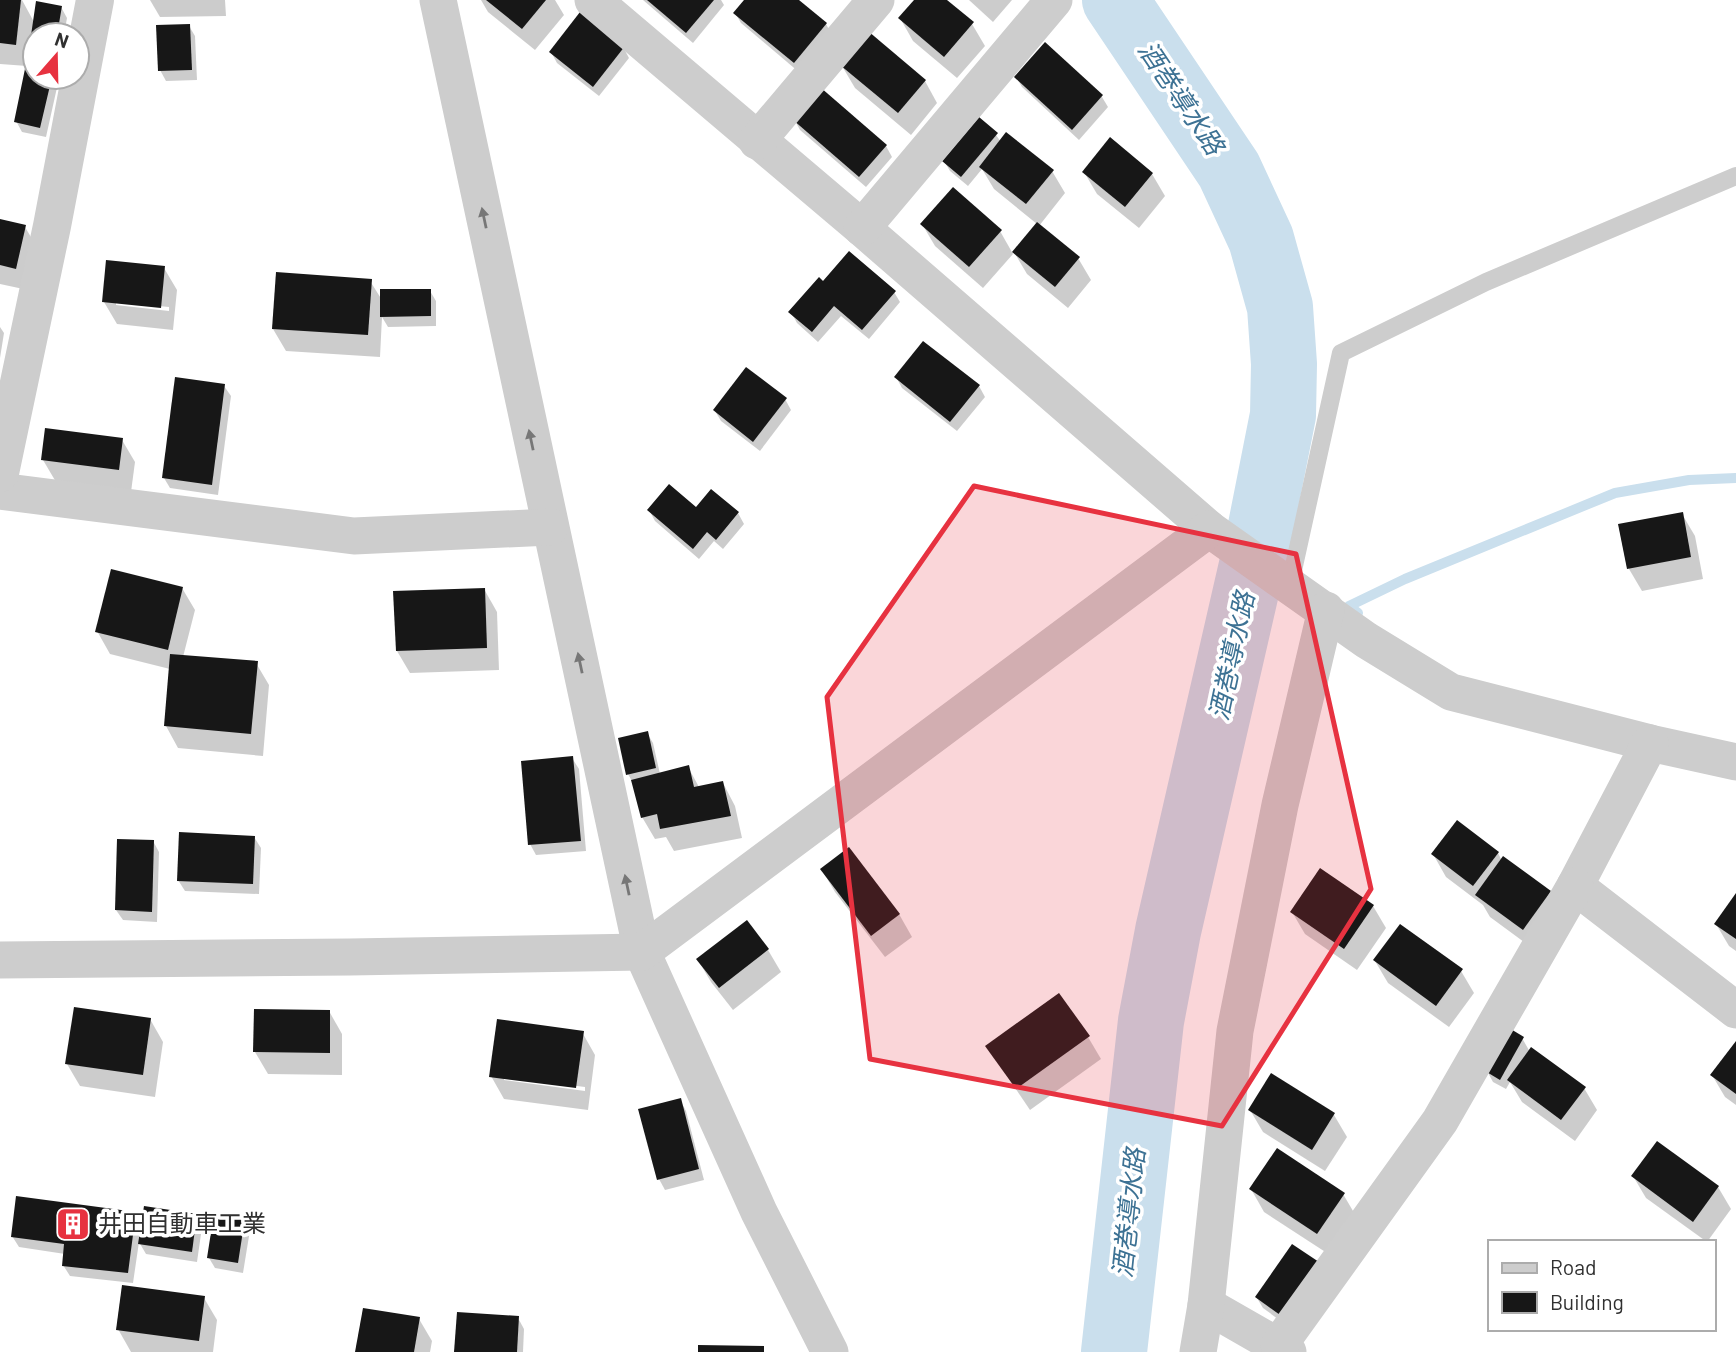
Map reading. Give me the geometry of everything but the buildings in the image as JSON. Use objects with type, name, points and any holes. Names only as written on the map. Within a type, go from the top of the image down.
[{"type":"street","points":[[0,473],[95,0]]},
{"type":"street","points":[[438,0],[642,952],[759,1212],[830,1352]]},
{"type":"street","points":[[593,0],[1218,534],[1366,640],[1451,692],[1736,762]]},
{"type":"street","points":[[757,141],[876,0]]},
{"type":"street","points":[[862,228],[1054,0]]},
{"type":"street","points":[[0,491],[354,536],[550,527]]},
{"type":"street","points":[[0,960],[335,958],[642,952],[1218,534]]},
{"type":"street","points":[[1198,1352],[1206,1305],[1235,1031],[1280,805],[1325,610]]},
{"type":"street","points":[[1206,1305],[1283,1349],[1440,1121],[1575,886],[1650,743]]},
{"type":"street","points":[[1575,886],[1736,1010]]},
{"type":"lane","points":[[1283,580],[1341,353],[1486,282],[1736,176]]},
{"type":"highlighted area","points":[[974,486],[1296,554],[1371,889],[1222,1126],[870,1059],[827,697]]},
{"type":"waterway","name":"酒巻導水路","points":[[1114,1352],[1151,1021],[1168,931],[1261,526],[1283,415],[1284,364],[1280,307],[1261,239],[1229,170],[1115,0]]},
{"type":"waterway","points":[[1358,613],[1349,606],[1405,579],[1615,493],[1689,480],[1736,478]]},
{"type":"place","name":"井田自動車工業","points":[[73,1224]]}]
